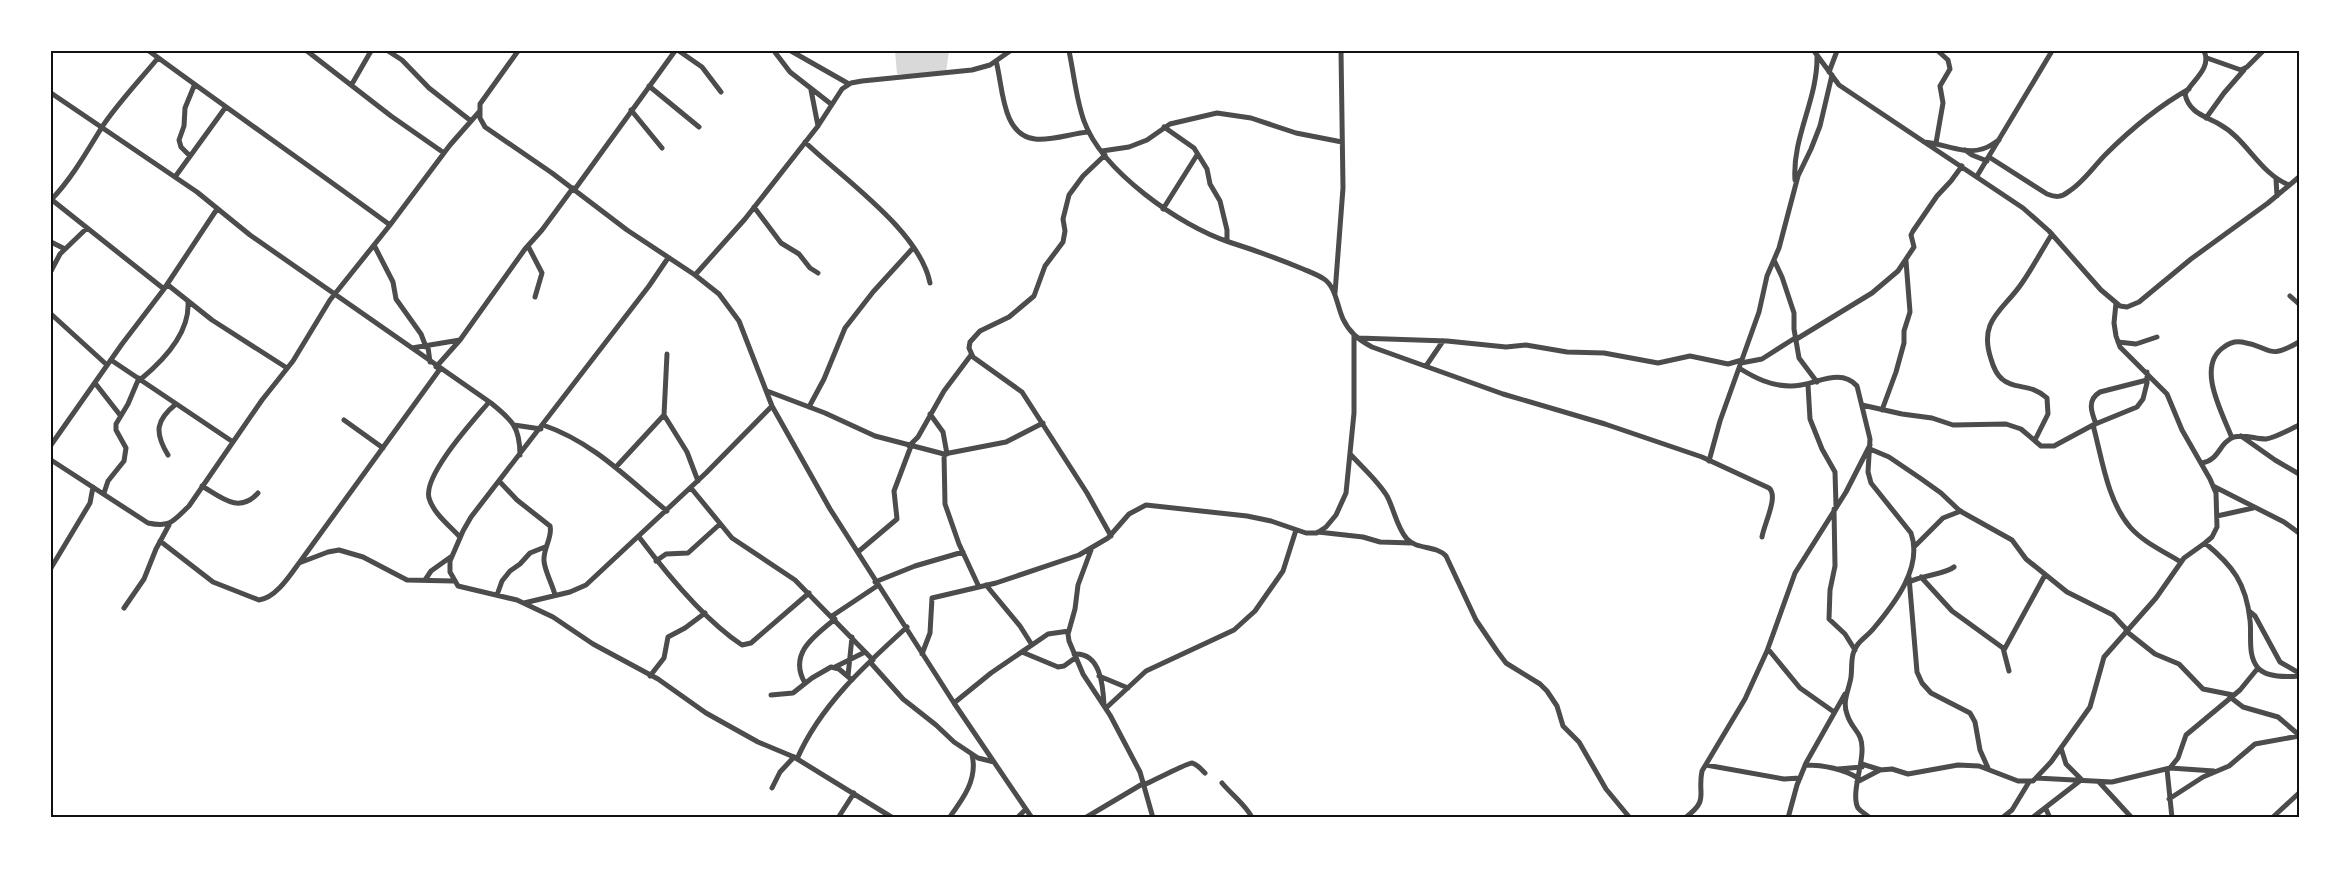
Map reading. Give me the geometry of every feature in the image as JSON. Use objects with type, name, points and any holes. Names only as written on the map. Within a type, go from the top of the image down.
[{"type":"street","points":[[149,51],[194,86],[333,182],[390,225]]},
{"type":"street","points":[[307,51],[391,116],[444,153]]},
{"type":"street","points":[[352,84],[371,51]]},
{"type":"street","points":[[388,51],[402,60],[429,88],[471,120]]},
{"type":"street","points":[[518,51],[480,104],[479,112],[485,126],[574,188],[627,230],[695,275],[719,294],[739,321],[772,406],[830,509],[876,584],[907,627],[954,703],[1032,818]]},
{"type":"street","points":[[160,541],[213,582],[259,600],[264,599],[273,592],[299,563],[383,448],[438,368],[675,51]]},
{"type":"street","points":[[680,51],[702,67],[721,92]]},
{"type":"street","points":[[774,51],[790,72],[831,104]]},
{"type":"street","points":[[791,51],[850,84]]},
{"type":"street","points":[[695,275],[754,207],[818,126],[842,89],[850,84],[972,70],[990,65],[1010,51]]},
{"type":"street","points":[[1069,51],[1080,106],[1090,132],[1104,153],[1142,193],[1163,209],[1195,227],[1227,241],[1265,254],[1324,279],[1332,288],[1344,321],[1356,336],[1372,347],[1503,394],[1605,424],[1709,461],[1772,490],[1773,500],[1762,537]]},
{"type":"street","points":[[1335,296],[1343,188],[1341,51]]},
{"type":"street","points":[[1709,461],[1720,421],[1759,312],[1767,276],[1774,260],[1796,184],[1820,126],[1837,51]]},
{"type":"street","points":[[1936,143],[1944,103],[1940,86],[1950,69],[1948,60],[1938,51]]},
{"type":"street","points":[[1977,176],[2052,51]]},
{"type":"street","points":[[1966,150],[1972,155],[1988,159],[2047,194],[2056,197],[2063,196],[2075,187],[2125,136],[2169,100],[2188,89],[2201,73],[2207,58],[2204,51]]},
{"type":"street","points":[[2206,118],[2224,93],[2263,51]]},
{"type":"street","points":[[1816,54],[1839,85],[2024,208],[2052,234],[2101,290],[2116,302],[2127,307],[2139,302],[2191,259],[2277,196],[2299,177]]},
{"type":"street","points":[[1796,184],[1794,163],[1816,81],[1816,54]]},
{"type":"street","points":[[158,58],[103,126],[86,156],[52,199],[87,228],[166,287],[287,368]]},
{"type":"street","points":[[2207,58],[2241,70],[2245,69]]},
{"type":"street","points":[[996,61],[1008,115],[1018,130],[1034,139],[1090,132]]},
{"type":"street","points":[[190,156],[181,148],[179,140],[184,126],[185,108],[194,86]]},
{"type":"street","points":[[649,86],[699,127]]},
{"type":"street","points":[[2188,89],[2186,94],[2190,105],[2206,118],[2227,130],[2264,170],[2276,179],[2290,185]]},
{"type":"street","points":[[811,90],[818,126]]},
{"type":"street","points":[[51,93],[76,111],[103,126],[175,177],[250,235],[489,402],[514,425],[520,441],[520,456]]},
{"type":"street","points":[[175,177],[225,108]]},
{"type":"street","points":[[631,110],[662,148]]},
{"type":"street","points":[[124,608],[144,578],[169,525],[189,506],[287,368],[335,293],[390,225],[444,153],[479,112]]},
{"type":"street","points":[[1111,536],[1087,493],[1070,470],[1022,392],[972,355],[969,348],[970,342],[980,330],[1009,317],[1034,296],[1044,266],[1063,242],[1065,231],[1063,219],[1069,195],[1104,153],[1139,144],[1164,127],[1177,121],[1202,115],[1233,114],[1296,133],[1342,142]]},
{"type":"street","points":[[1164,127],[1194,148],[1207,169],[1210,184],[1220,201],[1228,230],[1227,241]]},
{"type":"street","points":[[1924,142],[1966,150],[1983,149],[2000,140]]},
{"type":"street","points":[[805,142],[829,166],[870,199],[894,223],[926,268],[930,283]]},
{"type":"street","points":[[1163,209],[1197,155]]},
{"type":"street","points":[[1356,336],[1506,347],[1526,345],[1567,352],[1604,353],[1658,363],[1690,356],[1728,364],[1762,359],[1868,296],[1898,271],[1915,245],[1911,235],[1913,231],[1937,196],[1962,166]]},
{"type":"street","points":[[2276,179],[2277,196]]},
{"type":"street","points":[[754,207],[775,237],[799,254],[810,268],[818,273]]},
{"type":"street","points":[[51,445],[107,365],[166,287],[218,209]]},
{"type":"street","points":[[51,271],[65,249],[87,228]]},
{"type":"street","points":[[2035,440],[2048,414],[2047,398],[2034,388],[2008,383],[2001,379],[1994,368],[1986,336],[1991,319],[2019,288],[2052,234]]},
{"type":"street","points":[[51,242],[65,249]]},
{"type":"street","points":[[374,245],[393,282],[396,299],[421,334],[427,347],[430,362]]},
{"type":"street","points":[[528,246],[542,273],[535,298]]},
{"type":"street","points":[[809,407],[824,379],[845,328],[862,305],[913,248]]},
{"type":"street","points":[[668,258],[649,286],[520,456],[471,517],[452,555],[450,572],[458,586],[467,590],[497,595],[523,603],[553,617],[593,644],[650,676],[706,713],[758,742],[795,758],[893,818]]},
{"type":"street","points":[[1774,260],[1792,304],[1795,339],[1799,358],[1817,382]]},
{"type":"street","points":[[1882,410],[1896,372],[1904,340],[1904,331],[1910,312],[1906,261]]},
{"type":"street","points":[[2290,296],[2299,304]]},
{"type":"street","points":[[104,493],[108,481],[124,461],[124,442],[116,430],[116,424],[140,379],[153,370],[183,330],[187,321],[188,302]]},
{"type":"street","points":[[2002,818],[2012,810],[2029,782],[2036,778],[2051,762],[2090,707],[2104,657],[2156,598],[2181,562],[2206,543],[2216,531],[2216,493],[2213,486],[2202,463],[2182,430],[2167,394],[2120,347],[2114,323],[2116,302]]},
{"type":"street","points":[[51,314],[107,365]]},
{"type":"street","points":[[1318,532],[1326,527],[1336,515],[1346,493],[1354,413],[1356,336]]},
{"type":"street","points":[[2118,342],[2136,344],[2156,337]]},
{"type":"street","points":[[412,348],[460,340]]},
{"type":"street","points":[[1426,366],[1443,341]]},
{"type":"street","points":[[2232,438],[2212,382],[2212,366],[2219,350],[2228,344],[2240,342],[2272,353],[2280,352],[2299,342]]},
{"type":"street","points":[[667,354],[664,416],[686,452],[698,482]]},
{"type":"street","points":[[858,552],[897,519],[894,491],[910,446],[918,437],[944,391],[972,355]]},
{"type":"street","points":[[111,360],[233,442]]},
{"type":"street","points":[[1740,363],[1757,379],[1775,385],[1808,385],[1835,376],[1851,380],[1857,386],[1862,405],[1870,447],[1868,472],[1871,483],[1911,533],[1915,555],[1909,572],[1895,600],[1874,628],[1859,642],[1854,650],[1844,705],[1847,716],[1863,739],[1862,765],[1858,780],[1856,803],[1862,812],[1870,818]]},
{"type":"street","points":[[1862,405],[1932,418],[1959,426],[2006,424],[2021,430],[2041,446],[2054,446],[2095,424],[2137,407],[2143,399],[2147,380],[2146,371]]},
{"type":"street","points":[[2147,380],[2100,392],[2094,396],[2090,405],[2108,482],[2121,514],[2139,536],[2181,562]]},
{"type":"street","points":[[95,383],[120,416]]},
{"type":"street","points":[[1808,385],[1810,419],[1822,449],[1835,472],[1835,566],[1830,590],[1829,620],[1845,634],[1854,650]]},
{"type":"street","points":[[767,391],[875,436],[946,454],[1006,442],[1042,423]]},
{"type":"street","points":[[460,537],[433,508],[428,497],[429,486],[453,446],[489,402]]},
{"type":"street","points":[[168,455],[160,440],[160,423],[164,414],[176,404]]},
{"type":"street","points":[[523,603],[570,592],[586,585],[698,482],[772,406]]},
{"type":"street","points":[[930,414],[943,432],[946,454],[945,504],[963,552],[979,587]]},
{"type":"street","points":[[616,467],[664,416]]},
{"type":"street","points":[[344,420],[383,448]]},
{"type":"street","points":[[514,425],[542,427],[574,437],[616,467],[667,511]]},
{"type":"street","points":[[2202,463],[2211,461],[2217,456],[2225,443],[2232,438],[2241,436],[2267,439],[2299,425]]},
{"type":"street","points":[[2241,436],[2299,474]]},
{"type":"street","points":[[1686,818],[1700,805],[1702,797],[1700,780],[1706,765],[1745,698],[1768,649],[1795,573],[1870,447]]},
{"type":"street","points":[[1870,447],[1889,457],[1920,478],[1961,511],[2012,540],[2026,559],[2045,574],[2076,597],[2113,615],[2155,654],[2179,664],[2202,689],[2231,696],[2243,707],[2278,717],[2298,734]]},
{"type":"street","points":[[1351,455],[1378,483],[1387,496],[1404,535],[1413,543]]},
{"type":"street","points":[[51,460],[148,523],[160,526],[169,525]]},
{"type":"street","points":[[500,482],[517,500],[550,526],[550,535],[545,547],[544,561],[555,595]]},
{"type":"street","points":[[202,486],[229,502],[239,504],[249,502],[258,493]]},
{"type":"street","points":[[2213,486],[2284,522],[2299,533]]},
{"type":"street","points":[[51,568],[90,503],[93,487]]},
{"type":"street","points":[[690,488],[732,538],[795,580],[809,593],[852,636],[903,699],[972,755],[994,762]]},
{"type":"street","points":[[922,654],[930,632],[932,598],[979,587],[1066,560],[1091,549],[1111,536],[1129,514],[1146,504],[1247,516],[1306,533],[1318,532],[1363,537],[1380,542],[1413,543],[1438,550],[1446,556],[1476,620],[1497,651],[1506,663],[1540,684],[1547,691],[1557,706],[1563,726],[1579,742],[1606,789],[1630,818]]},
{"type":"street","points":[[2217,516],[2254,507]]},
{"type":"street","points":[[1914,547],[1943,518],[1959,514],[1961,511]]},
{"type":"street","points":[[656,561],[666,554],[688,553],[720,524]]},
{"type":"street","points":[[1105,707],[1154,667],[1234,630],[1255,611],[1283,572],[1296,530]]},
{"type":"street","points":[[639,537],[656,561],[705,613],[742,645],[746,645],[809,593]]},
{"type":"street","points":[[2206,543],[2234,569],[2240,581],[2248,610],[2251,648],[2258,668],[2269,674],[2299,676]]},
{"type":"street","points":[[497,595],[502,581],[510,571],[530,553],[545,547]]},
{"type":"street","points":[[1091,549],[1078,586],[1075,609],[1069,631],[1074,656],[1105,707],[1140,772],[1153,818]]},
{"type":"street","points":[[299,563],[339,550],[363,557],[407,580],[454,581]]},
{"type":"street","points":[[804,683],[798,667],[800,656],[808,643],[834,618],[876,584],[914,566],[963,552]]},
{"type":"street","points":[[425,580],[431,571],[452,555]]},
{"type":"street","points":[[1909,582],[1921,576],[1948,571],[1954,567]]},
{"type":"street","points":[[1909,572],[1914,649],[1920,678],[1931,693],[1970,713],[1975,722],[1980,750],[1988,768]]},
{"type":"street","points":[[2004,650],[2045,574]]},
{"type":"street","points":[[1921,576],[1952,611],[2004,650],[2009,671]]},
{"type":"street","points":[[986,585],[1020,626],[1032,645]]},
{"type":"street","points":[[2248,610],[2255,616],[2280,662],[2299,672]]},
{"type":"street","points":[[650,676],[664,658],[668,637],[685,628],[705,613]]},
{"type":"street","points":[[772,788],[780,772],[795,758],[818,720],[850,678],[872,661],[907,627]]},
{"type":"street","points":[[954,703],[990,673],[1048,634],[1069,631]]},
{"type":"street","points":[[850,678],[852,636]]},
{"type":"street","points":[[1768,649],[1800,688],[1834,712]]},
{"type":"street","points":[[771,695],[793,693],[804,683],[865,652]]},
{"type":"street","points":[[1022,652],[1058,667],[1064,666],[1074,656],[1088,655],[1099,676],[1105,707]]},
{"type":"street","points":[[835,667],[850,678]]},
{"type":"street","points":[[2172,818],[2168,769],[2178,758],[2186,735],[2250,679],[2258,668]]},
{"type":"street","points":[[1099,676],[1128,688]]},
{"type":"street","points":[[1788,818],[1805,765],[1847,691]]},
{"type":"street","points":[[2169,799],[2203,777],[2229,766],[2255,744],[2298,734]]},
{"type":"street","points":[[2061,748],[2066,764],[2082,780]]},
{"type":"street","points":[[949,818],[966,796],[975,767],[972,755]]},
{"type":"street","points":[[1085,818],[1144,784],[1169,775],[1188,764],[1196,765],[1205,773]]},
{"type":"street","points":[[1706,765],[1791,780],[1800,778]]},
{"type":"street","points":[[1805,765],[1825,765],[1838,769],[1858,780]]},
{"type":"street","points":[[1838,769],[1862,765],[1882,770]]},
{"type":"street","points":[[1858,780],[1882,770],[1892,769],[1908,774],[1958,765],[1988,768],[2018,780],[2029,782]]},
{"type":"street","points":[[2036,778],[2112,782],[2168,769],[2217,772]]},
{"type":"street","points":[[2032,818],[2082,780]]},
{"type":"street","points":[[1222,782],[1238,802],[1249,810],[1252,818]]},
{"type":"street","points":[[2099,782],[2132,818]]},
{"type":"street","points":[[838,818],[854,793]]},
{"type":"street","points":[[2272,818],[2299,793]]},
{"type":"street","points":[[1017,818],[1026,809]]},
{"type":"street","points":[[2046,809],[2050,818]]},
{"type":"street","points":[[2012,810],[2012,818]]},
{"type":"shaded area","points":[[895,51],[949,51],[946,72],[929,76],[897,74]]}]
